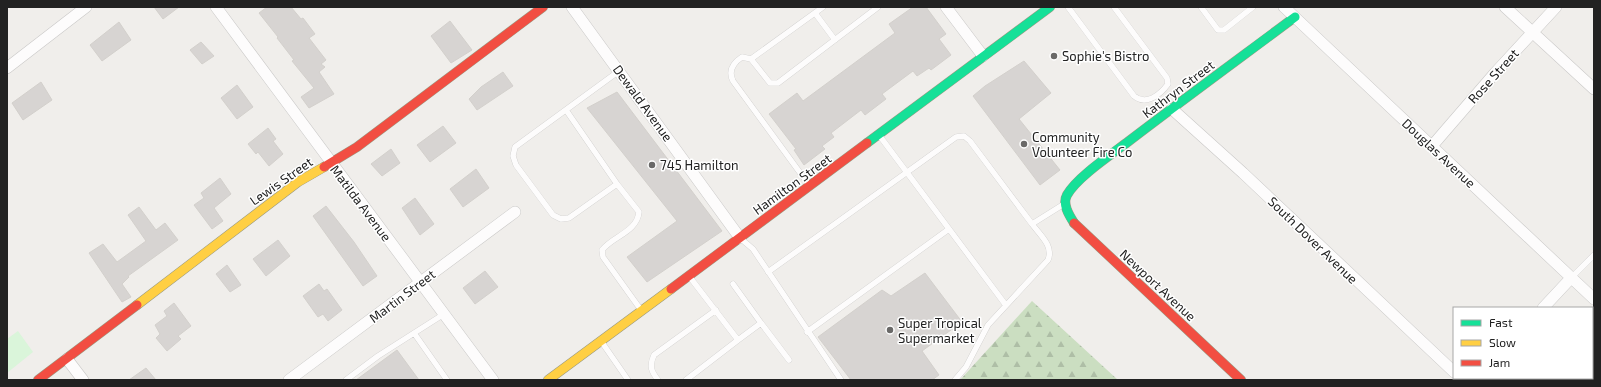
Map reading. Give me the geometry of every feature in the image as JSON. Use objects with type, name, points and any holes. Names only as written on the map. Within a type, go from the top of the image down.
[{"type":"street","points":[[7,68],[86,7]]},
{"type":"street","name":"Matilda Avenue","points":[[216,7],[493,380]]},
{"type":"street","name":"Lewis Street","points":[[38,380],[68,359],[298,182],[358,147],[543,7]]},
{"type":"street","name":"Dewald Avenue","points":[[572,7],[620,70],[740,238]]},
{"type":"street","points":[[946,7],[983,56]]},
{"type":"street","name":"Hamilton Street","points":[[548,380],[810,187],[1050,7]]},
{"type":"street","name":"Douglas Avenue","points":[[1284,7],[1594,298]]},
{"type":"street","points":[[1504,7],[1594,88]]},
{"type":"street","name":"Rose Street","points":[[1432,146],[1556,7]]},
{"type":"street","name":"Kathryn Street","points":[[1065,203],[1066,196],[1112,154],[1295,17]]},
{"type":"street","name":"South Dover Avenue","points":[[1172,109],[1243,173],[1453,371]]},
{"type":"street","name":"Newport Avenue","points":[[1065,203],[1067,212],[1078,228],[1241,380]]},
{"type":"street","name":"Martin Street","points":[[289,380],[515,212]]},
{"type":"street","points":[[1544,307],[1571,278]]},
{"type":"street","points":[[68,359],[83,380]]},
{"type":"lane","points":[[751,59],[823,7]]},
{"type":"lane","points":[[810,187],[731,76],[732,66],[742,57],[751,59],[769,82],[774,84],[778,83],[878,7]]},
{"type":"lane","points":[[1068,7],[1134,96],[1140,100],[1148,101],[1164,90],[1168,84],[1167,78],[1114,7]]},
{"type":"lane","points":[[1201,7],[1218,30],[1224,30],[1253,7]]},
{"type":"lane","points":[[815,13],[835,40]]},
{"type":"lane","points":[[617,184],[569,218],[561,220],[553,215],[516,165],[513,156],[515,147],[620,70]]},
{"type":"lane","points":[[566,110],[638,212],[638,220],[632,227],[607,244],[602,250],[603,257],[642,311]]},
{"type":"lane","points":[[878,135],[1005,304]]},
{"type":"lane","points":[[768,272],[956,137],[964,136],[970,141],[1049,247],[1051,254],[1048,260],[1005,304],[988,325],[966,367],[955,380]]},
{"type":"lane","points":[[1032,224],[1065,203]]},
{"type":"lane","points":[[807,332],[949,229]]},
{"type":"lane","points":[[740,238],[752,249],[841,380]]},
{"type":"lane","points":[[1571,278],[1594,255]]},
{"type":"lane","points":[[689,276],[738,340]]},
{"type":"lane","points":[[733,284],[789,360]]},
{"type":"lane","points":[[658,380],[651,371],[650,363],[654,355],[716,310]]},
{"type":"lane","points":[[346,380],[378,356],[444,314]]},
{"type":"lane","points":[[686,380],[761,323]]},
{"type":"lane","points":[[414,333],[447,380]]},
{"type":"lane","points":[[601,341],[628,380]]},
{"type":"green space","points":[[1032,301],[1118,380],[960,380]]},
{"type":"green space","points":[[18,331],[33,352],[7,373],[7,339]]},
{"type":"building","points":[[154,7],[179,7],[163,19]]},
{"type":"building","points":[[267,7],[291,7],[301,19],[303,18],[315,34],[309,38],[326,60],[321,64],[325,67],[319,72],[334,94],[309,108],[301,97],[314,88],[292,61],[294,60],[259,13]]},
{"type":"building","points":[[913,7],[926,7],[946,34],[939,39],[951,55],[931,70],[929,68],[917,76],[913,71],[882,94],[886,99],[865,115],[861,110],[831,133],[834,137],[822,146],[825,149],[804,165],[794,150],[796,149],[769,114],[797,93],[803,101],[895,33],[889,24]]},
{"type":"building","points":[[450,21],[472,50],[451,63],[431,36]]},
{"type":"building","points":[[119,22],[131,40],[102,61],[90,45]]},
{"type":"building","points":[[201,42],[214,56],[202,64],[190,50]]},
{"type":"building","name":"Community Volunteer Fire Co","points":[[1024,61],[1051,93],[1019,119],[1060,170],[1040,185],[973,96],[985,86]]},
{"type":"building","points":[[503,72],[513,86],[477,110],[469,99],[481,87]]},
{"type":"building","points":[[41,82],[52,100],[23,120],[12,103]]},
{"type":"building","points":[[237,85],[253,107],[237,119],[221,98]]},
{"type":"building","name":"745 Hamilton","points":[[617,92],[722,231],[647,282],[627,257],[677,221],[587,108]]},
{"type":"building","points":[[443,126],[456,143],[430,162],[417,145]]},
{"type":"building","points":[[268,128],[276,139],[273,141],[283,154],[269,166],[258,152],[256,154],[248,144]]},
{"type":"building","points":[[391,149],[400,163],[382,176],[371,164]]},
{"type":"building","points":[[476,169],[489,188],[463,207],[450,189]]},
{"type":"building","points":[[220,178],[231,194],[214,208],[223,221],[212,229],[194,205],[204,198],[201,193]]},
{"type":"building","points":[[415,198],[434,224],[420,235],[402,208]]},
{"type":"building","points":[[326,206],[354,242],[377,276],[363,286],[313,216]]},
{"type":"building","points":[[139,207],[156,230],[165,223],[178,240],[128,276],[129,277],[122,284],[131,297],[122,302],[89,253],[103,244],[117,262],[146,241],[128,215]]},
{"type":"building","points":[[278,240],[290,256],[266,276],[253,259]]},
{"type":"building","points":[[227,265],[241,285],[230,292],[216,274]]},
{"type":"building","points":[[485,271],[498,287],[475,304],[463,288]]},
{"type":"building","name":"Super Tropical Supermarket","points":[[925,273],[962,322],[922,351],[939,375],[932,380],[851,380],[818,337],[882,290],[891,296]]},
{"type":"building","points":[[319,284],[324,291],[327,289],[342,310],[328,321],[323,314],[318,317],[303,296]]},
{"type":"building","points":[[174,303],[191,326],[178,336],[181,339],[167,351],[156,338],[160,334],[155,325],[167,316],[164,311]]},
{"type":"building","points":[[397,350],[419,380],[356,380]]},
{"type":"building","points":[[146,368],[156,380],[129,380]]},
{"type":"traffic: fast","points":[[867,143],[1050,7]]},
{"type":"traffic: fast","points":[[1074,223],[1066,206],[1066,198],[1072,188],[1087,173],[1295,17]]},
{"type":"traffic: slow","points":[[137,305],[298,182],[324,167]]},
{"type":"traffic: slow","points":[[548,380],[671,289]]},
{"type":"traffic: jam","points":[[324,167],[357,147],[543,7]]},
{"type":"traffic: jam","points":[[671,289],[867,143]]},
{"type":"traffic: jam","points":[[1074,223],[1241,380]]},
{"type":"traffic: jam","points":[[38,380],[137,305]]},
{"type":"place","name":"Sophie's Bistro","points":[[1054,56]]},
{"type":"place","name":"Community Volunteer Fire Co","points":[[1024,144]]},
{"type":"place","name":"745 Hamilton","points":[[652,165]]},
{"type":"place","name":"Super Tropical Supermarket","points":[[890,330]]}]
